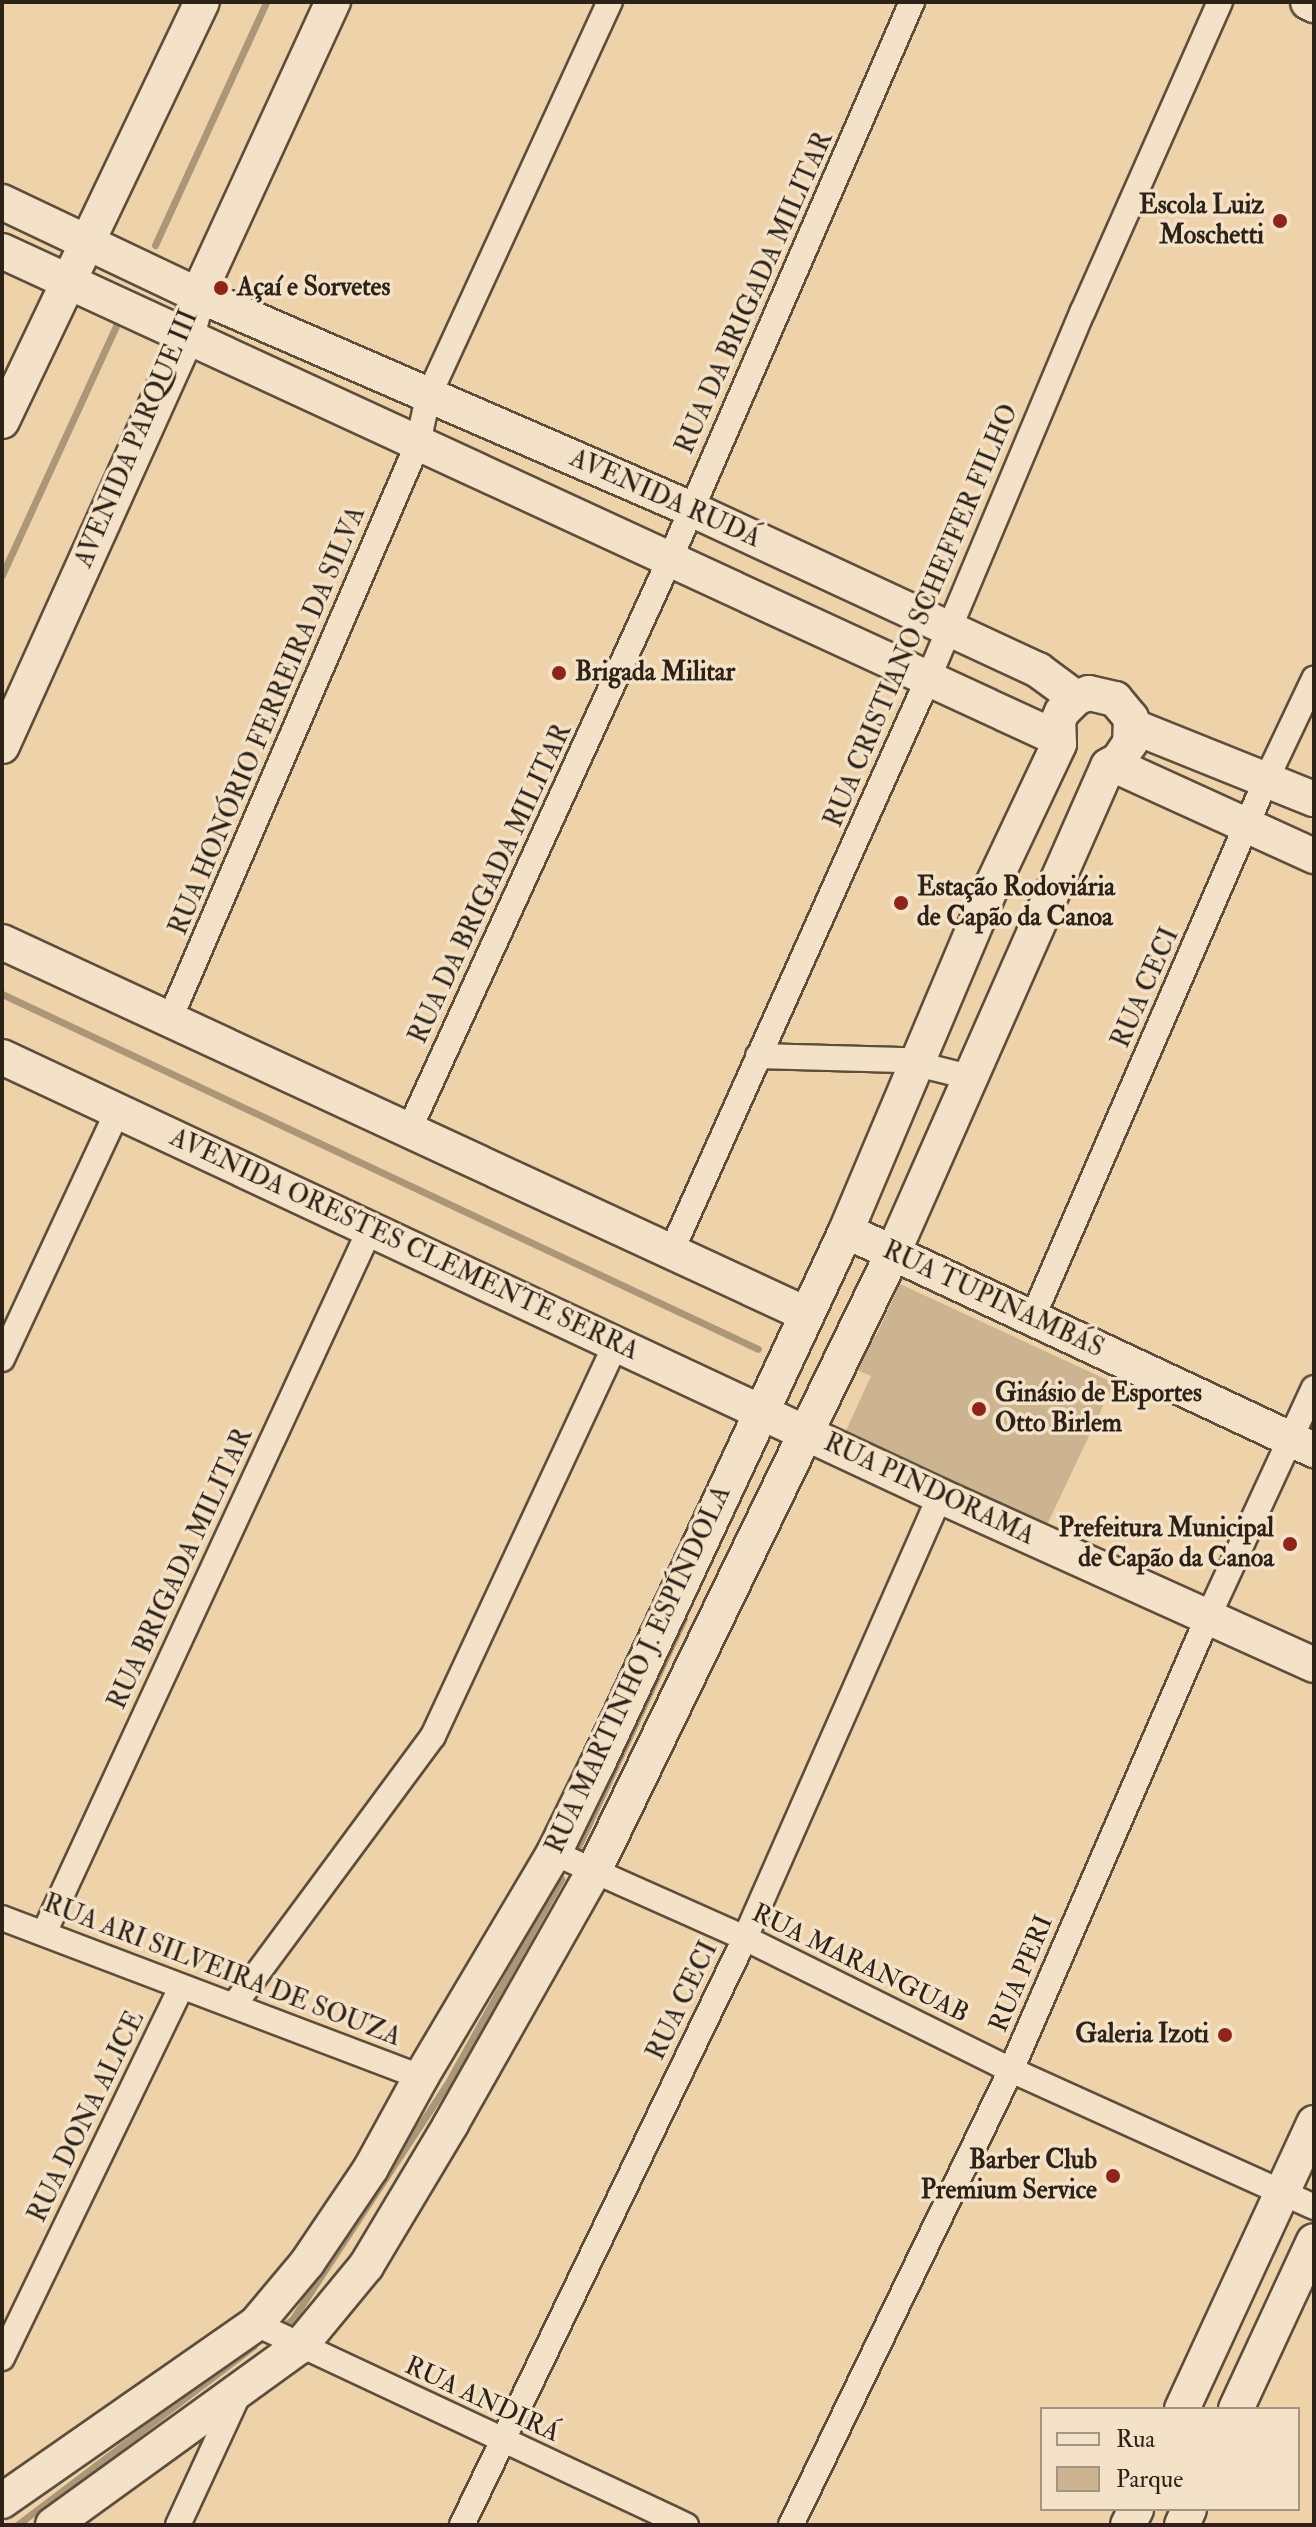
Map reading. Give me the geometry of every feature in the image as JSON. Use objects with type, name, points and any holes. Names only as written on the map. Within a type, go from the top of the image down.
[{"type":"main road","points":[[2,421],[202,2]]},
{"type":"main road","name":"AVENIDA PARQUE III","points":[[2,746],[187,336],[198,295],[333,2]]},
{"type":"main road","points":[[1308,2],[1314,5]]},
{"type":"main road","name":"AVENIDA RUDÁ","points":[[2,202],[90,241],[198,295],[691,509],[1038,670],[1076,698]]},
{"type":"main road","name":"AVENIDA RUDÁ","points":[[2,251],[1058,741],[1072,761],[1083,767],[1110,765],[1314,856]]},
{"type":"main road","points":[[1076,698],[1103,694],[1115,699],[1125,709],[1132,726],[1314,799]]},
{"type":"main road","name":"RUA MARTINHO J. ESPÍNDOLA","points":[[2,2501],[256,2324],[307,2263],[371,2168],[421,2077],[554,1853],[846,1231],[991,888],[1058,741],[1062,712],[1076,698]]},
{"type":"main road","name":"RUA MARTINHO J. ESPÍNDOLA","points":[[53,2525],[300,2346],[366,2266],[451,2124],[594,1871],[892,1255],[1110,765],[1125,752],[1132,726]]},
{"type":"main road","points":[[2,942],[806,1314]]},
{"type":"main road","name":"AVENIDA ORESTES CLEMENTE SERRA","points":[[2,1057],[806,1433]]},
{"type":"main road","name":"RUA TUPINAMBÁS","points":[[846,1231],[1302,1444]]},
{"type":"main road","name":"RUA PINDORAMA","points":[[806,1433],[1314,1665]]},
{"type":"main road","points":[[1183,2407],[1314,2123]]},
{"type":"main road","points":[[1237,2407],[1314,2241]]},
{"type":"street","points":[[428,397],[610,2]]},
{"type":"street","name":"RUA DA BRIGADA MILITAR","points":[[409,1130],[670,559],[912,2]]},
{"type":"street","name":"RUA CRISTIANO SCHEFFER FILHO","points":[[672,1250],[928,679],[1220,2]]},
{"type":"street","name":"RUA HONÓRIO FERREIRA DA SILVA","points":[[169,1021],[418,443],[428,397]]},
{"type":"street","name":"RUA CECI","points":[[1032,1319],[1267,778],[1314,679]]},
{"type":"street","points":[[758,1056],[918,1062],[969,1077]]},
{"type":"street","points":[[2,1359],[117,1112]]},
{"type":"street","name":"RUA BRIGADA MILITAR","points":[[44,1933],[370,1229]]},
{"type":"street","points":[[234,2005],[433,1736],[617,1342]]},
{"type":"street","name":"RUA PERI","points":[[791,2525],[1011,2070],[1208,1617],[1302,1444],[1314,1388]]},
{"type":"street","name":"RUA CECI","points":[[462,2525],[745,1938],[940,1496]]},
{"type":"street","name":"RUA MARANGUAB","points":[[554,1853],[745,1938],[1011,2070],[1314,2207]]},
{"type":"street","name":"RUA ARI SILVEIRA DE SOUZA","points":[[2,1918],[421,2077]]},
{"type":"street","name":"RUA DONA ALICE","points":[[2,2358],[181,1987]]},
{"type":"street","name":"RUA ANDIRÁ","points":[[256,2324],[686,2525]]},
{"type":"street","points":[[178,2525],[241,2388]]},
{"type":"green space","name":"Ginásio de Esportes Otto Birlem","points":[[900,1284],[1114,1383],[1045,1529],[844,1435],[871,1376],[848,1366],[864,1332],[876,1336]]},
{"type":"waterway","points":[[155,245],[266,2]]},
{"type":"waterway","points":[[2,575],[118,322]]},
{"type":"waterway","points":[[2,994],[758,1349]]},
{"type":"waterway","points":[[577,1849],[684,1619]]},
{"type":"waterway","points":[[286,2324],[292,2320],[446,2086],[561,1879]]},
{"type":"waterway","points":[[17,2525],[254,2346]]},
{"type":"place","name":"Escola Luiz Moschetti","points":[[1280,221]]},
{"type":"place","name":"Açaí e Sorvetes","points":[[221,288]]},
{"type":"place","name":"Brigada Militar","points":[[559,673]]},
{"type":"place","name":"Estação Rodoviária de Capão da Canoa","points":[[901,903]]},
{"type":"place","name":"Ginásio de Esportes Otto Birlem","points":[[979,1409]]},
{"type":"place","name":"Prefeitura Municipal de Capão da Canoa","points":[[1290,1544]]},
{"type":"place","name":"Galeria Izoti","points":[[1225,2035]]},
{"type":"place","name":"Barber Club Premium Service","points":[[1113,2176]]}]
